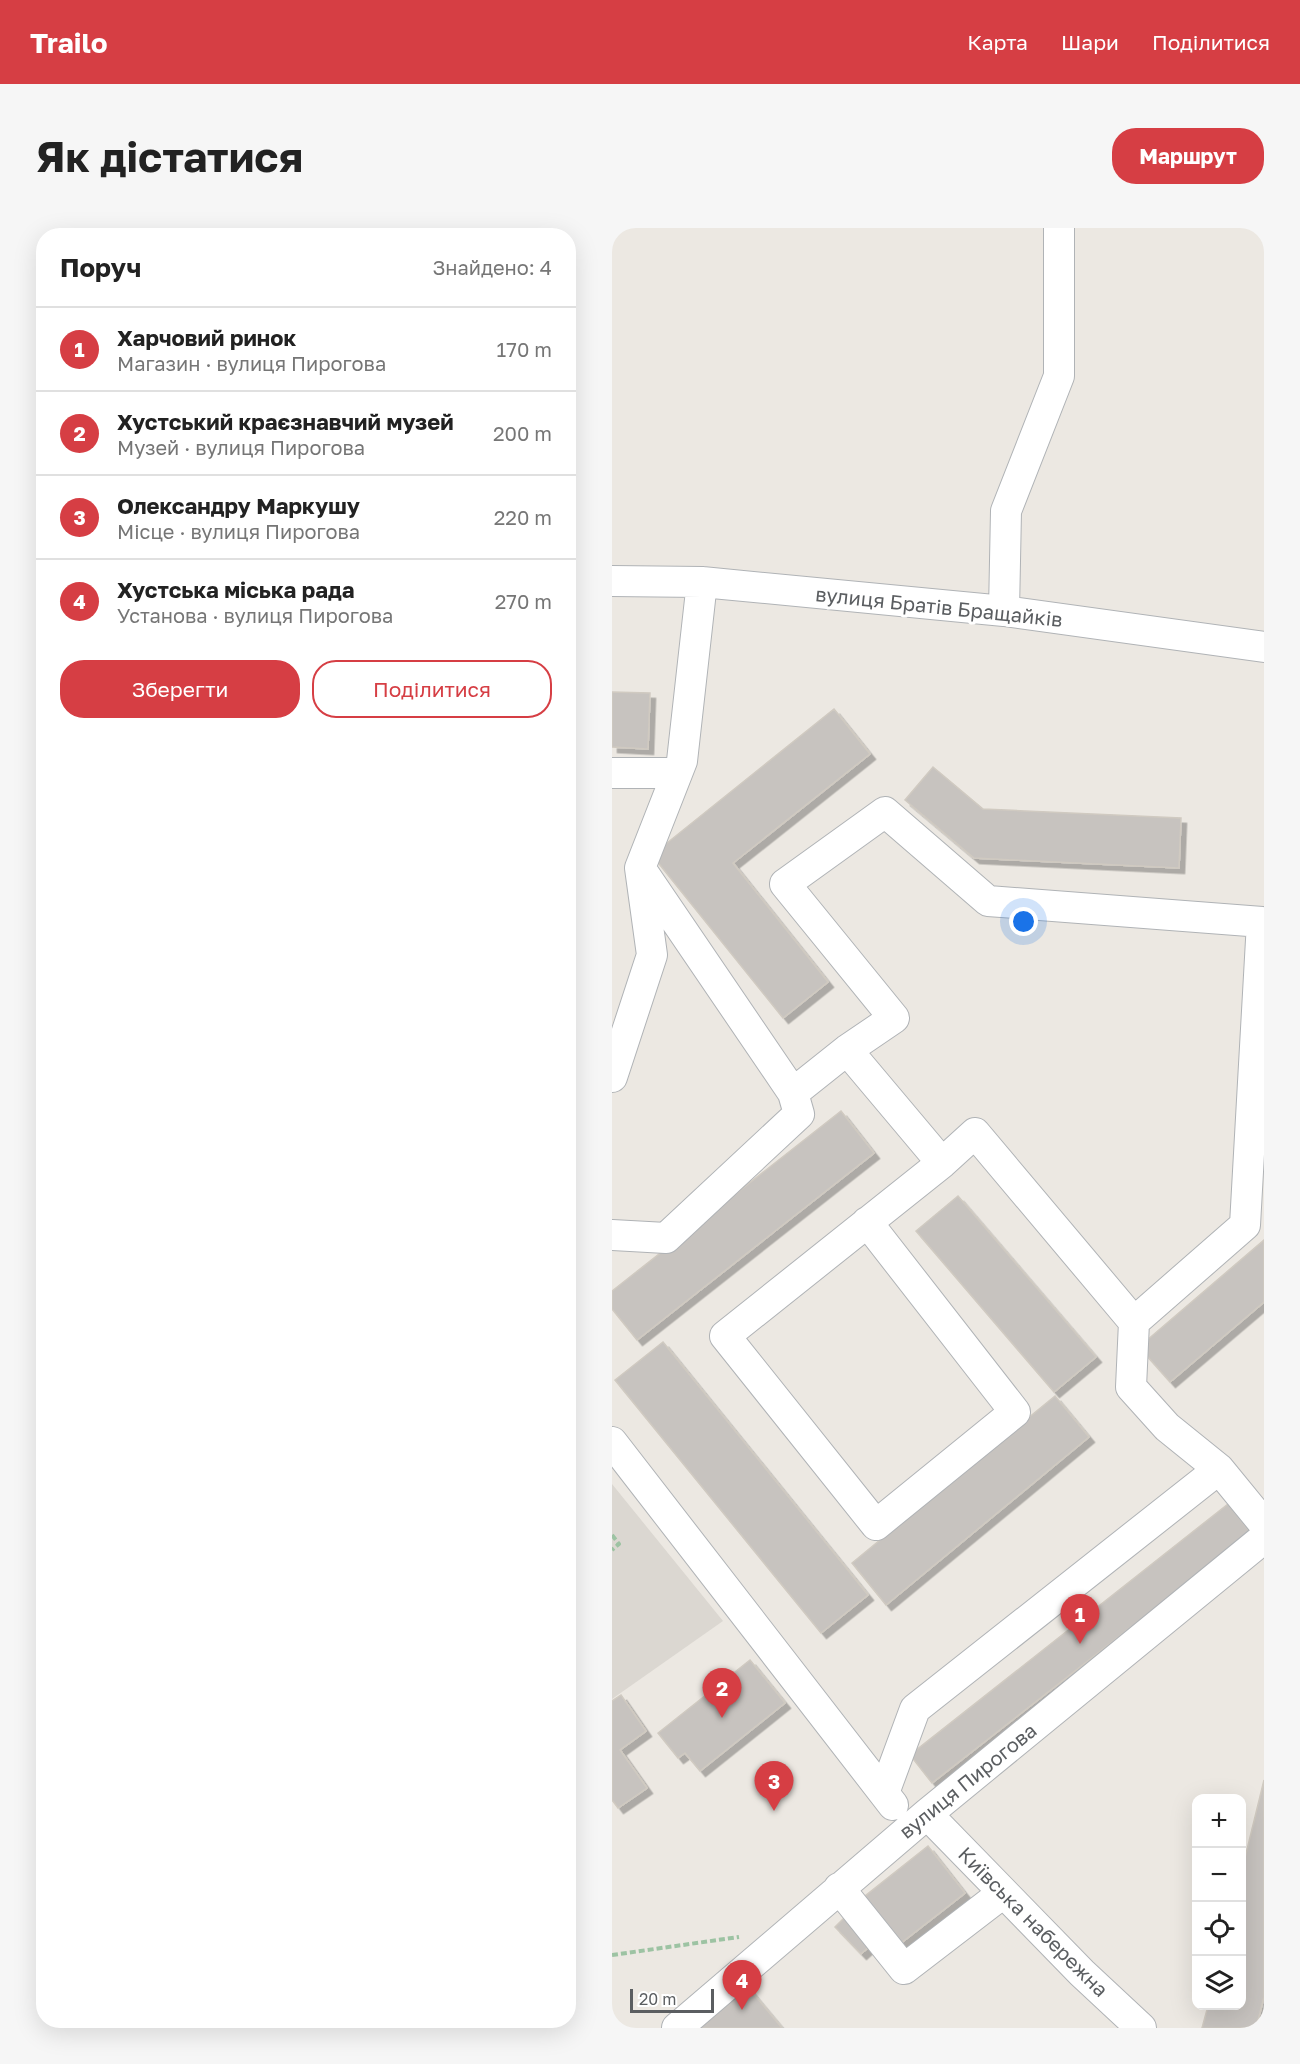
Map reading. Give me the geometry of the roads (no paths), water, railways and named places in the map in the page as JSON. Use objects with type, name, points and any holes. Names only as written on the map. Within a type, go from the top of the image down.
[{"type":"street","points":[[1004,611],[1006,511],[1059,376],[1059,228]]},
{"type":"street","name":"вулиця Братів Бращайків","points":[[612,581],[702,582],[1004,611],[1264,647]]},
{"type":"street","points":[[612,1077],[652,955],[640,868],[682,761],[702,582]]},
{"type":"street","points":[[612,773],[677,773]]},
{"type":"street","points":[[793,1093],[847,1050],[894,1018],[785,884],[885,812],[988,901],[1262,922],[1245,1224],[1134,1322]]},
{"type":"street","points":[[612,1235],[666,1238],[799,1114],[793,1093],[640,868]]},
{"type":"street","points":[[847,1050],[942,1163]]},
{"type":"street","points":[[867,1222],[1015,1412],[876,1525],[724,1336],[867,1222],[942,1163],[975,1133],[1134,1322],[1131,1387],[1167,1427],[1219,1469],[1264,1524]]},
{"type":"street","name":"Київська набережна","points":[[612,1442],[884,1793],[1003,1893],[1082,1973],[1141,2028]]},
{"type":"street","points":[[884,1793],[915,1709],[1219,1469]]},
{"type":"street","name":"вулиця Пирогова","points":[[676,2028],[919,1821],[1264,1538]]},
{"type":"street","points":[[840,1888],[904,1969],[1003,1893]]},
{"type":"place","name":"Харчовий ринок","points":[[1080,1644]]},
{"type":"place","name":"Хустський краєзнавчий музей","points":[[722,1718]]},
{"type":"place","name":"Олександру Маркушу","points":[[774,1811]]},
{"type":"place","name":"Хустська міська рада","points":[[742,2010]]}]
